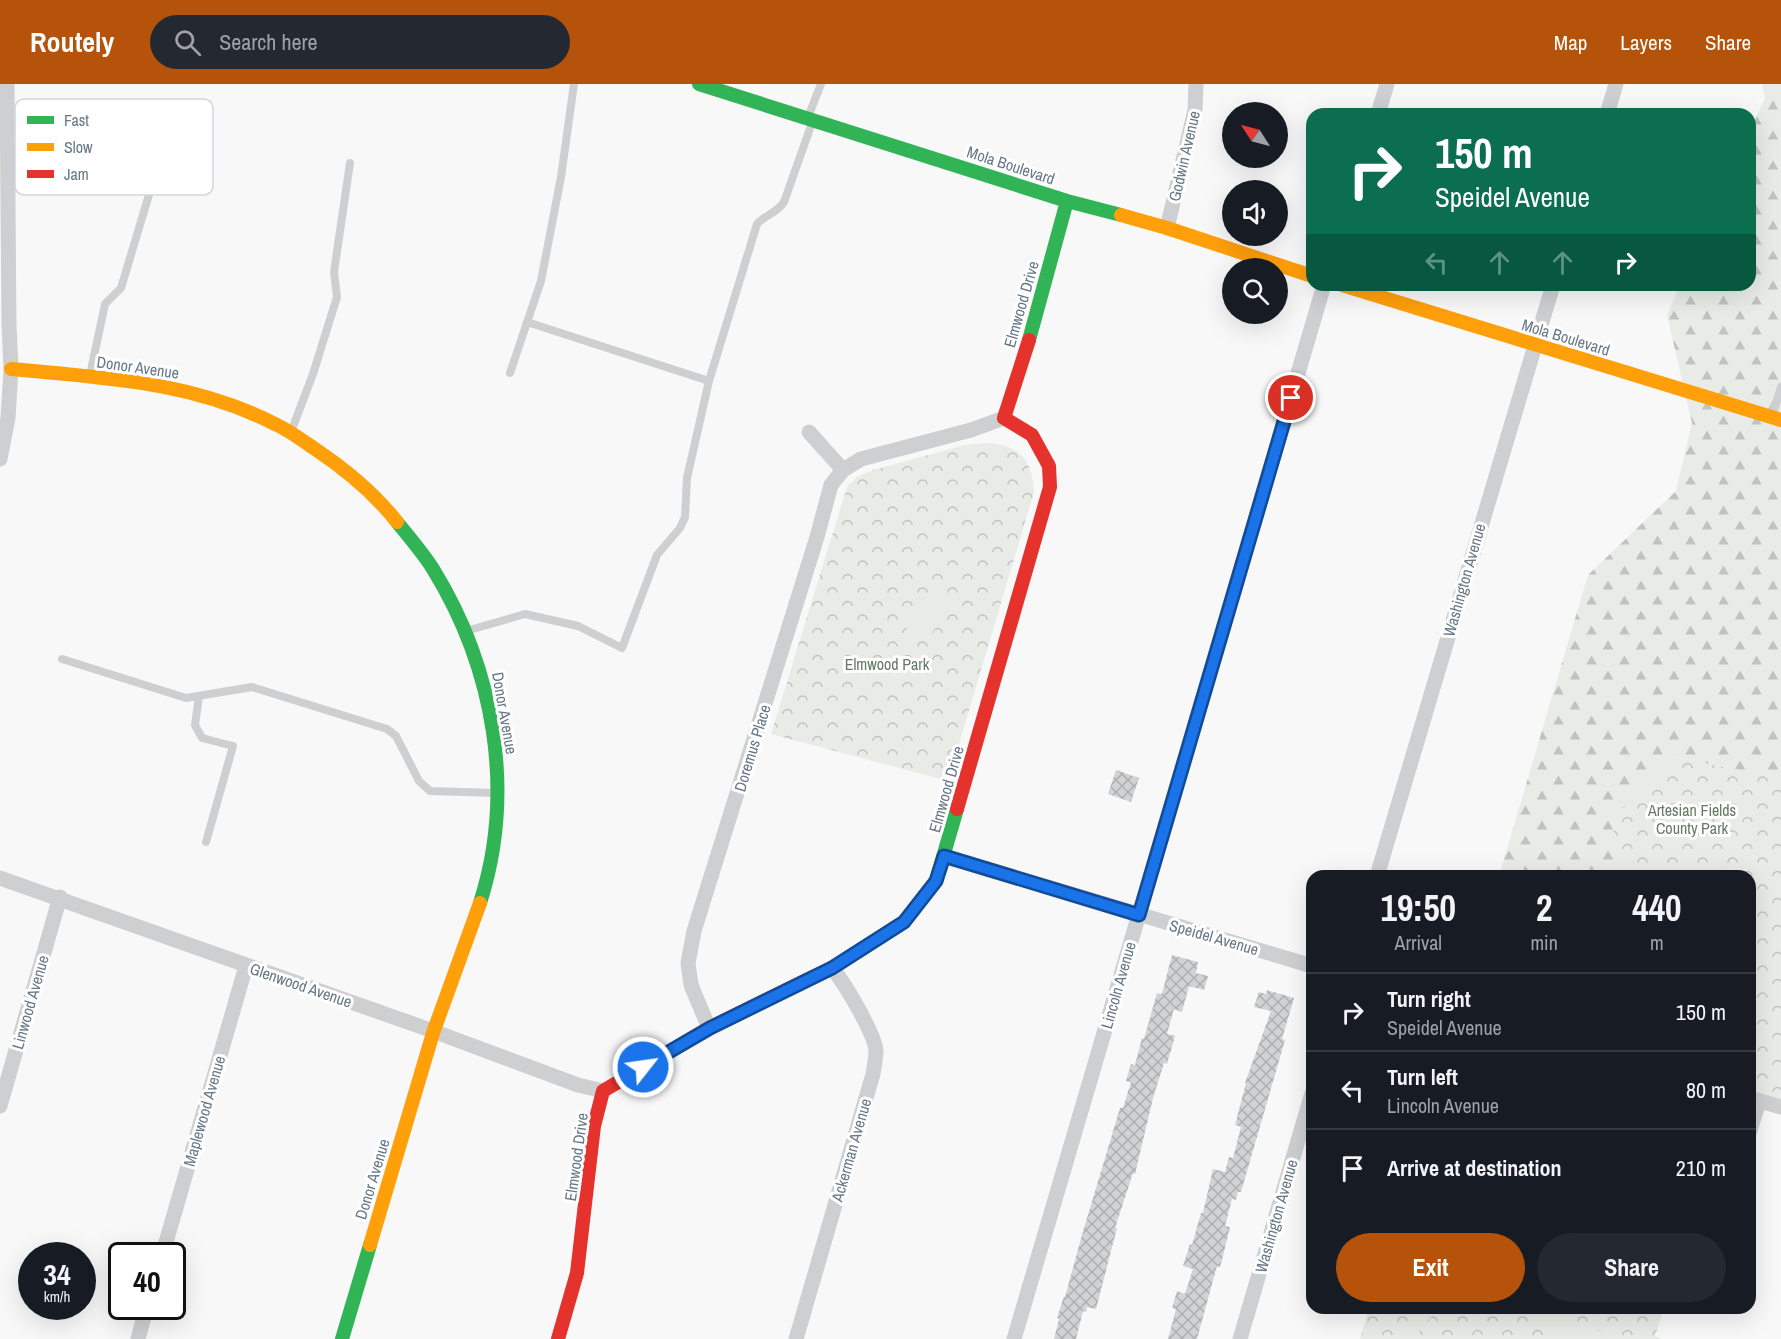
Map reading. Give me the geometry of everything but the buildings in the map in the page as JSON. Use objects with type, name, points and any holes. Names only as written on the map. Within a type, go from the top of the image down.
[{"type":"street","points":[[0,459],[8,418],[11,369],[7,84]]},
{"type":"street","name":"Mola Boulevard","points":[[699,84],[1067,201],[1167,228],[1306,274]]},
{"type":"street","name":"Godwin Avenue","points":[[1167,228],[1196,110],[1196,84]]},
{"type":"street","points":[[1380,108],[1387,84]]},
{"type":"street","points":[[1609,108],[1616,84]]},
{"type":"street","name":"Elmwood Drive","points":[[558,1339],[577,1273],[594,1126],[603,1091],[710,1028],[832,968],[904,922],[936,881],[1050,487],[1049,466],[1032,435],[1004,418],[1030,336],[1067,201]]},
{"type":"street","name":"Lincoln Avenue","points":[[1014,1339],[1322,291]]},
{"type":"street","name":"Mola Boulevard","points":[[1362,291],[1776,419]]},
{"type":"street","name":"Washington Avenue","points":[[1379,870],[1551,291]]},
{"type":"street","name":"Donor Avenue","points":[[11,369],[170,386],[245,409],[291,432],[320,450],[354,476],[386,506],[409,533],[434,568],[455,605],[483,678],[493,720],[498,793],[495,841],[487,884],[434,1031],[342,1339]]},
{"type":"street","points":[[808,432],[843,470],[861,459],[971,430],[1004,418]]},
{"type":"street","name":"Doremus Place","points":[[710,1028],[699,1008],[691,985],[688,963],[694,931],[817,537],[831,485],[843,470]]},
{"type":"street","name":"Speidel Avenue","points":[[944,856],[1306,964]]},
{"type":"street","name":"Glenwood Avenue","points":[[0,878],[60,897],[578,1085],[603,1091]]},
{"type":"street","name":"Linwood Avenue","points":[[0,1106],[60,897]]},
{"type":"street","name":"Maplewood Avenue","points":[[166,1242],[246,966]]},
{"type":"street","name":"Ackerman Avenue","points":[[796,1339],[873,1074],[876,1050],[868,1028],[846,985],[832,968]]},
{"type":"street","points":[[1756,1100],[1781,1107]]},
{"type":"street","name":"Washington Avenue","points":[[1240,1339],[1306,1114]]},
{"type":"street","points":[[138,1339],[143,1320]]},
{"type":"lane","points":[[510,373],[541,281],[561,177],[574,84]]},
{"type":"lane","points":[[466,631],[525,614],[578,626],[622,648],[657,555],[680,528],[685,517],[687,478],[709,381],[756,224],[780,208],[784,202],[821,84]]},
{"type":"lane","points":[[291,432],[314,374],[337,297],[334,272],[350,163]]},
{"type":"lane","points":[[90,377],[105,304],[121,288],[149,195]]},
{"type":"lane","points":[[527,322],[709,381]]},
{"type":"lane","points":[[1776,419],[1781,387]]},
{"type":"lane","points":[[62,659],[186,698],[252,687],[387,729],[396,736],[419,780],[430,791],[498,793]]},
{"type":"lane","points":[[200,696],[195,725],[202,738],[233,746],[206,842]]},
{"type":"lane","points":[[1756,1100],[1758,1121],[1756,1126]]},
{"type":"green space","points":[[1762,84],[1781,84],[1781,778],[1673,757],[1611,821],[1623,870],[1501,870],[1588,575],[1676,491],[1692,423],[1667,315],[1677,291],[1756,291],[1756,118],[1765,98]]},
{"type":"green space","name":"Elmwood Park","points":[[986,443],[1007,447],[1022,456],[1030,470],[1034,492],[948,781],[771,734],[847,487],[857,477],[873,470],[965,445]]},
{"type":"green space","points":[[931,587],[952,599],[927,642],[906,630]]},
{"type":"green space","name":"Artesian Fields County Park","points":[[1673,757],[1781,778],[1781,1110],[1756,1102],[1756,870],[1623,870],[1611,821]]},
{"type":"green space","points":[[1367,1314],[1662,1314],[1655,1336],[1661,1339],[1360,1339]]},
{"type":"green space","points":[[1413,1314],[1436,1314],[1413,1339],[1396,1339]]},
{"type":"green space","points":[[1530,1314],[1560,1314],[1566,1321],[1604,1332],[1602,1339],[1554,1339]]},
{"type":"traffic: fast","points":[[699,84],[1067,201],[1121,215]]},
{"type":"traffic: fast","points":[[1029,340],[1067,201]]},
{"type":"traffic: fast","points":[[397,522],[429,563],[454,607],[471,647],[484,689],[493,731],[497,774],[496,817],[491,861],[480,903]]},
{"type":"traffic: fast","points":[[813,977],[832,968],[904,922],[936,881],[957,809]]},
{"type":"traffic: fast","points":[[342,1339],[370,1245]]},
{"type":"traffic: slow","points":[[1121,215],[1306,274]]},
{"type":"traffic: slow","points":[[1362,291],[1781,420]]},
{"type":"traffic: slow","points":[[11,369],[147,384],[180,390],[245,410],[287,430],[337,465],[359,482],[397,522]]},
{"type":"traffic: slow","points":[[370,1245],[433,1033],[480,903]]},
{"type":"traffic: jam","points":[[957,809],[1050,487],[1049,466],[1032,435],[1004,418],[1029,340]]},
{"type":"traffic: jam","points":[[558,1339],[577,1273],[594,1126],[603,1091],[709,1028],[813,977]]},
{"type":"route","points":[[643,1067],[710,1028],[832,968],[904,922],[936,881],[944,856],[1139,915],[1291,398]]}]
